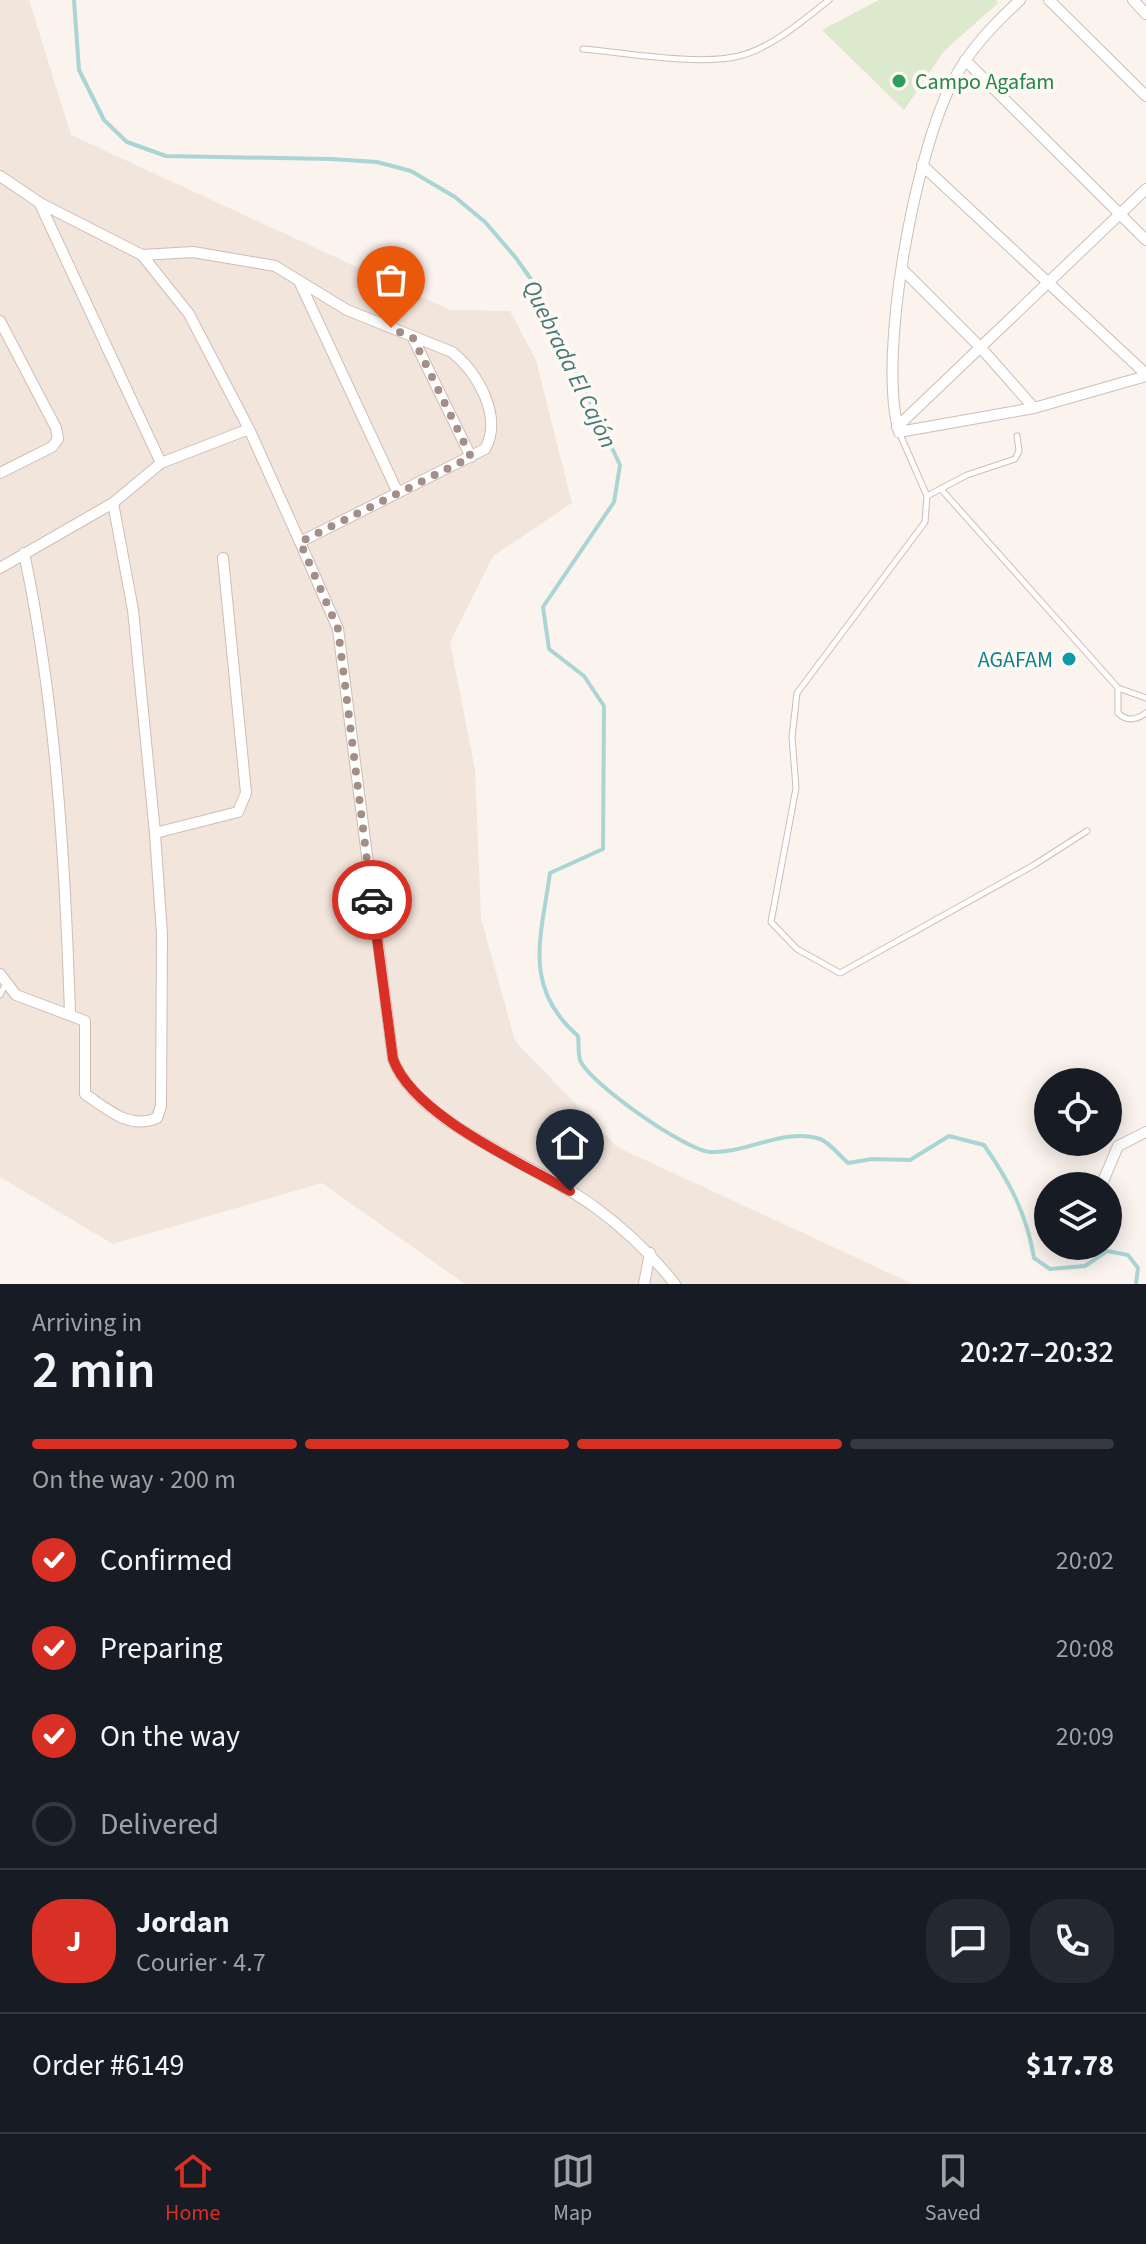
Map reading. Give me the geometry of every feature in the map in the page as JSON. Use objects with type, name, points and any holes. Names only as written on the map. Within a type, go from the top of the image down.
[{"type":"street","points":[[898,430],[890,393],[903,270],[929,133],[965,60],[983,34],[1020,0]]},
{"type":"street","points":[[1049,0],[1146,96]]},
{"type":"street","points":[[1133,0],[1146,14]]},
{"type":"street","points":[[965,60],[1146,240]]},
{"type":"street","points":[[898,430],[1034,408],[1146,375],[1050,281],[922,165]]},
{"type":"street","points":[[0,176],[40,203],[142,255],[189,314],[249,429],[300,542],[338,629],[389,1028],[399,1075],[428,1107],[595,1206],[650,1253],[675,1284]]},
{"type":"street","points":[[898,430],[1146,189]]},
{"type":"street","points":[[40,203],[161,463]]},
{"type":"street","points":[[142,255],[193,252],[228,255],[275,266],[347,310],[452,352],[464,361],[480,384],[490,410],[492,437],[485,449],[300,542]]},
{"type":"street","points":[[903,270],[982,349],[1034,408]]},
{"type":"street","points":[[300,282],[397,491]]},
{"type":"street","points":[[0,321],[56,428],[58,439],[52,447],[0,473]]},
{"type":"street","points":[[413,338],[471,457]]},
{"type":"street","points":[[0,568],[113,503],[161,463],[249,429]]},
{"type":"street","points":[[3,978],[16,995],[85,1021],[85,1094],[118,1117],[137,1121],[157,1118],[161,1106],[162,934],[155,833],[133,610],[113,503]]},
{"type":"street","points":[[24,553],[51,723],[65,871],[70,1013]]},
{"type":"street","points":[[155,833],[238,812],[246,793],[223,558]]},
{"type":"street","points":[[1107,1172],[1118,1146],[1146,1132]]},
{"type":"street","points":[[644,1284],[650,1253]]},
{"type":"lane","points":[[583,49],[716,59],[741,56],[795,26],[829,0]]},
{"type":"lane","points":[[898,430],[927,496],[925,522],[797,693],[792,737],[796,788],[771,922],[797,949],[840,973],[1034,865],[1087,831]]},
{"type":"lane","points":[[927,496],[967,475],[1015,459],[1019,451],[1017,436]]},
{"type":"lane","points":[[941,489],[1118,688],[1146,698]]},
{"type":"lane","points":[[1118,688],[1117,705],[1123,718],[1139,718],[1146,713]]},
{"type":"lane","points":[[0,995],[3,978]]},
{"type":"shaded area","points":[[0,0],[29,0],[71,135],[450,310],[510,311],[536,360],[572,503],[493,556],[450,642],[475,770],[481,918],[515,1041],[617,1147],[913,1284],[465,1284],[322,1183],[113,1244],[0,1177]]},
{"type":"green space","name":"Campo Agafam","points":[[879,0],[996,0],[998,3],[944,51],[904,110],[822,30]]},
{"type":"waterway","name":"Quebrada El Cajón","points":[[74,0],[79,70],[104,120],[127,142],[166,156],[331,159],[377,162],[411,171],[455,197],[485,222],[535,285],[620,465],[614,502],[543,607],[549,649],[584,676],[604,706],[603,849],[550,873],[540,940],[542,980],[560,1018],[578,1036],[580,1060],[587,1070],[639,1114],[680,1140],[710,1152],[723,1152],[779,1138],[807,1136],[831,1146],[848,1163],[872,1159],[910,1160],[949,1136],[984,1145],[1016,1198],[1034,1258],[1050,1269],[1085,1266],[1107,1251],[1128,1255],[1138,1268],[1136,1284]]},
{"type":"way so far","points":[[372,900],[338,629],[300,542],[328,525],[471,457],[413,338],[391,328]]},
{"type":"place","name":"Campo Agafam","points":[[899,81]]},
{"type":"place","name":"AGAFAM","points":[[1069,659]]},
{"type":"route","points":[[372,900],[393,1059],[399,1075],[428,1107],[570,1191]]}]
